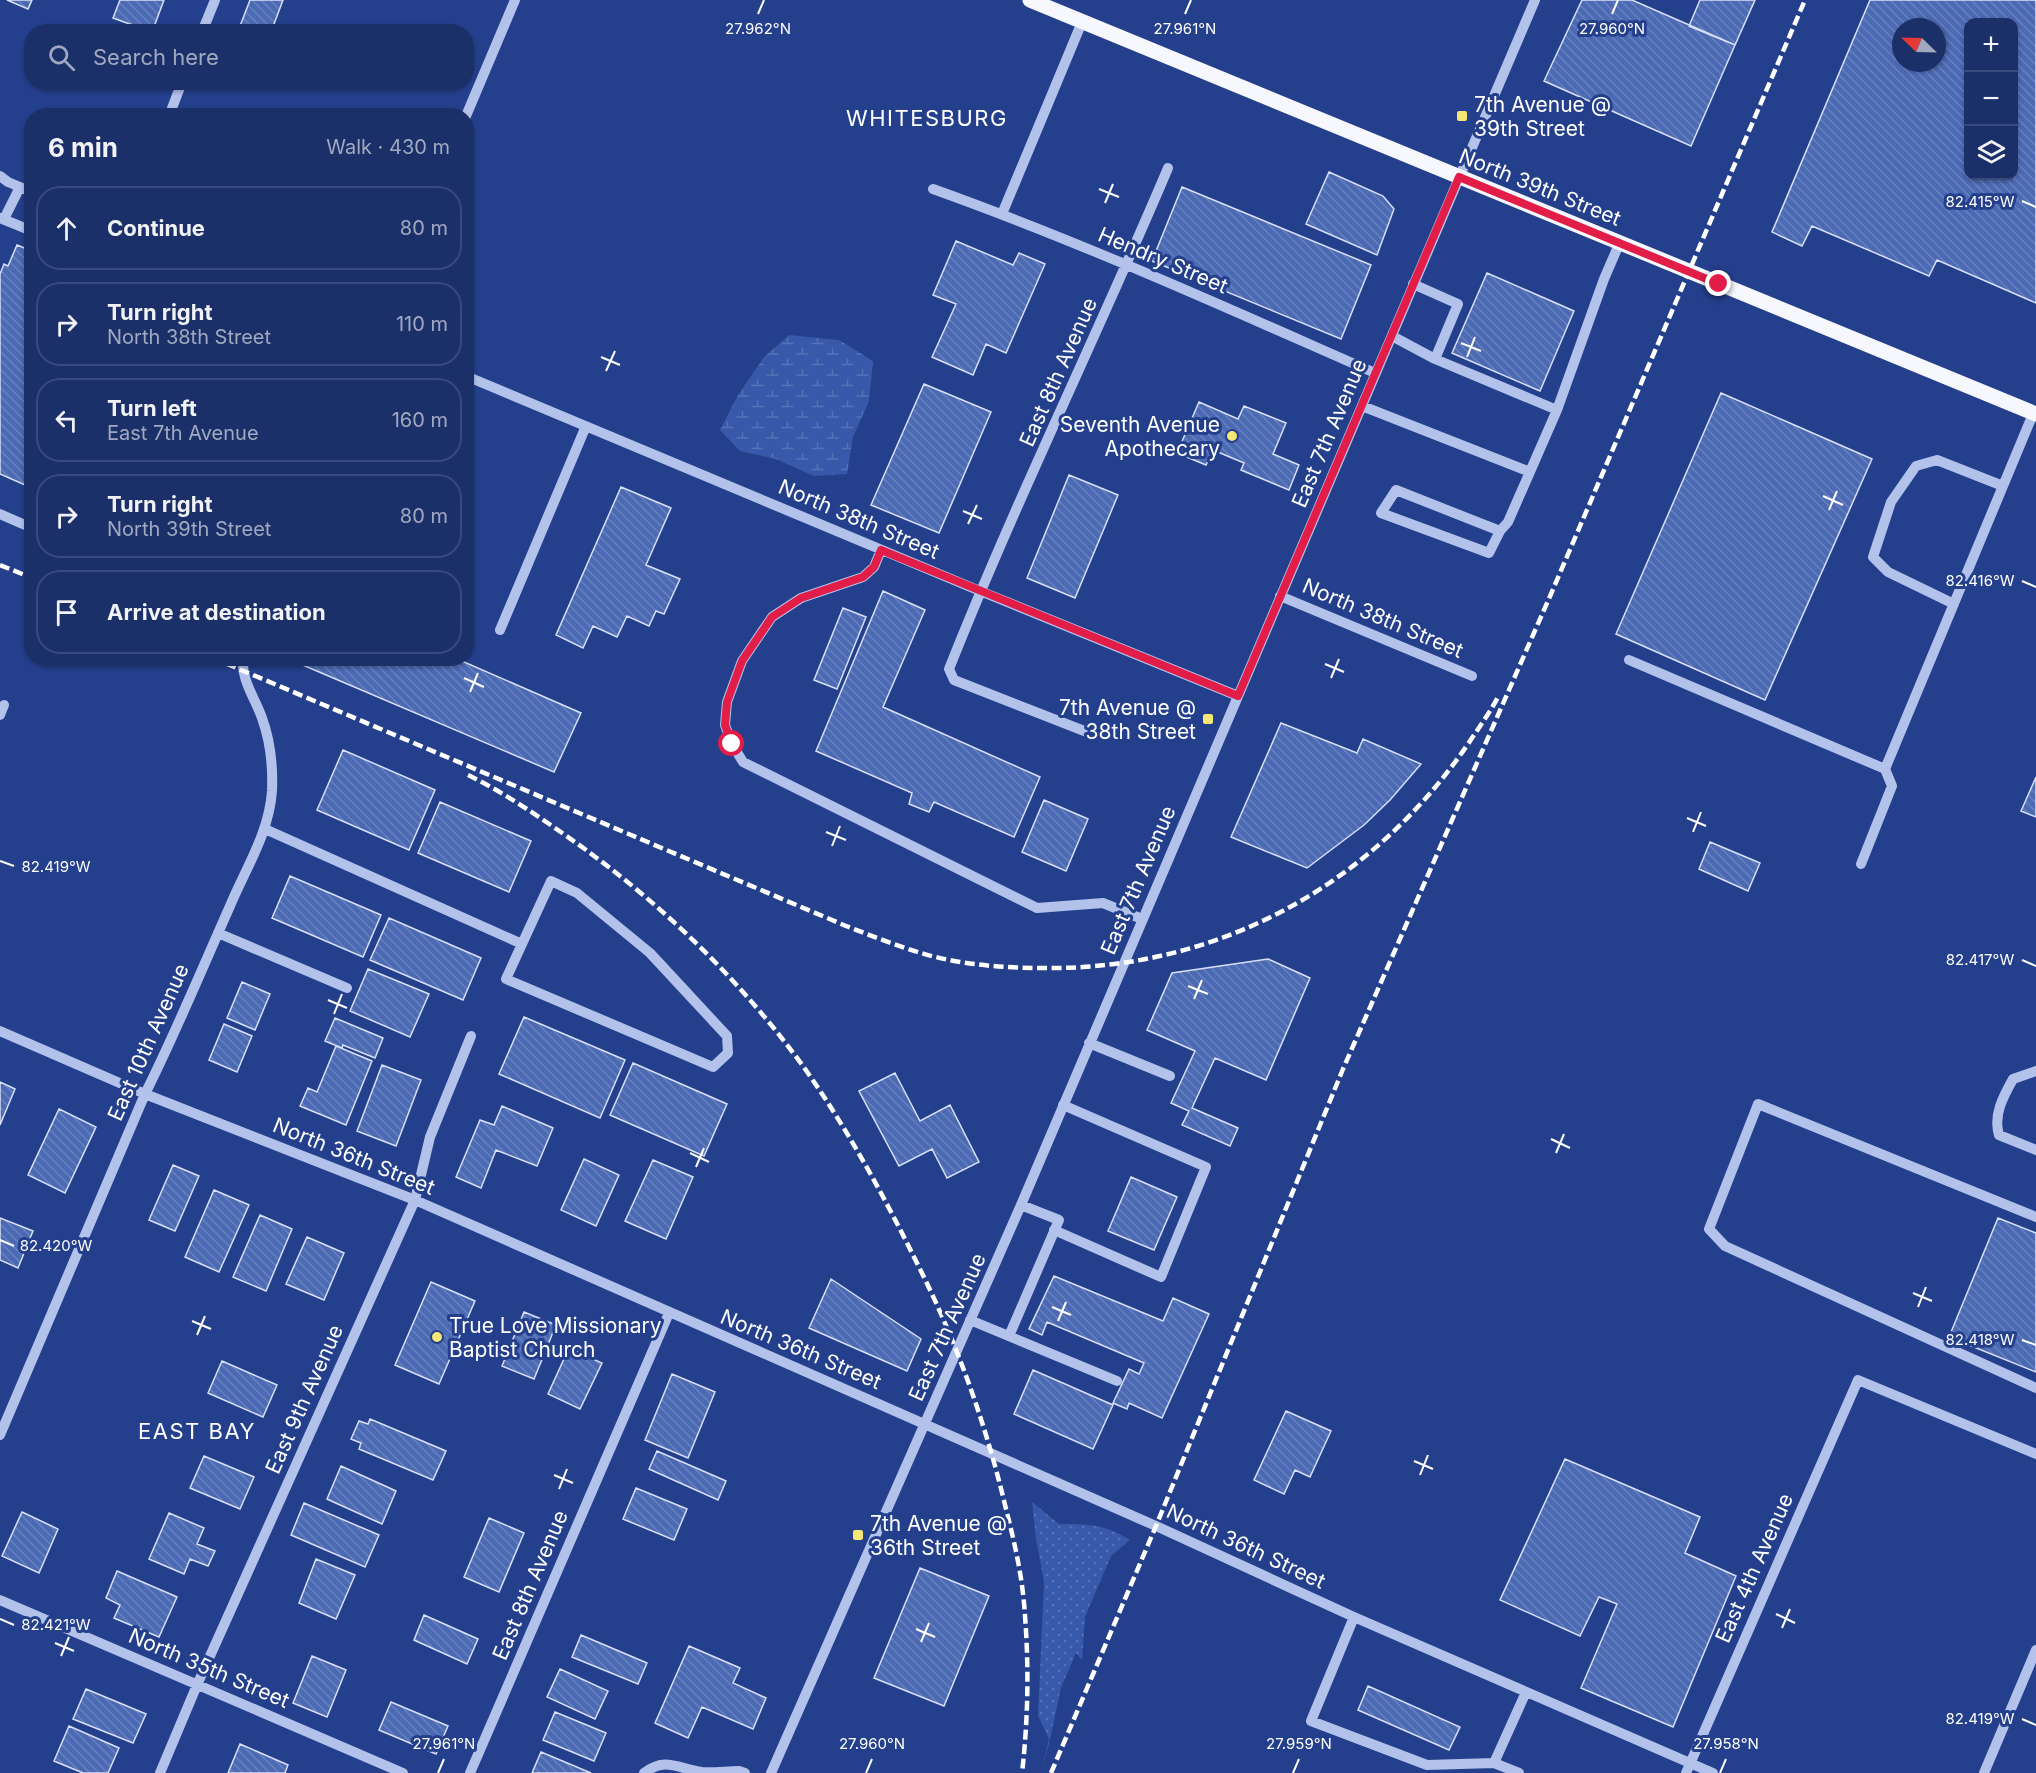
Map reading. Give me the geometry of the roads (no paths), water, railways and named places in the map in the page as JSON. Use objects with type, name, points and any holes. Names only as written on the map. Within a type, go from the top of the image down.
[{"type":"main road","name":"North 39th Street","points":[[1030,0],[1620,242],[2035,416]]},
{"type":"street","points":[[205,24],[215,0]]},
{"type":"street","points":[[469,108],[515,0]]},
{"type":"street","name":"East 7th Avenue","points":[[771,1773],[1021,1205],[1535,0]]},
{"type":"street","points":[[1002,214],[1082,22]]},
{"type":"street","points":[[172,108],[179,90]]},
{"type":"street","name":"East 8th Avenue","points":[[1092,734],[954,680],[949,669],[980,591],[1127,265],[1168,168]]},
{"type":"street","points":[[0,176],[24,189]]},
{"type":"street","points":[[20,187],[2,218],[24,228]]},
{"type":"street","name":"Hendry Street","points":[[933,189],[1002,214],[1127,265],[1375,373]]},
{"type":"street","points":[[1500,531],[1396,490],[1381,513],[1489,553],[1500,531],[1508,522],[1557,410],[1604,279],[1620,242]]},
{"type":"street","points":[[1413,285],[1458,304],[1435,359]]},
{"type":"street","points":[[1392,336],[1435,359],[1557,410]]},
{"type":"street","name":"North 38th Street","points":[[474,379],[881,550],[1238,696]]},
{"type":"street","points":[[1362,405],[1530,472]]},
{"type":"street","points":[[1885,770],[2003,486],[2035,416]]},
{"type":"street","points":[[500,630],[586,426]]},
{"type":"street","points":[[1954,604],[1888,572],[1873,557],[1890,502],[1916,466],[1937,460],[2003,486]]},
{"type":"street","points":[[0,514],[24,524]]},
{"type":"street","points":[[881,550],[874,567],[863,577],[801,598],[772,617],[742,661],[727,702],[725,725],[732,744],[743,762],[1037,908],[1103,903],[1142,919]]},
{"type":"street","name":"North 38th Street","points":[[1280,596],[1472,676]]},
{"type":"street","points":[[1629,660],[1885,770],[1892,786],[1861,864]]},
{"type":"street","name":"East 10th Avenue","points":[[0,1435],[145,1094],[265,829],[272,791],[271,759],[263,720],[242,671],[242,666]]},
{"type":"street","points":[[265,829],[522,944]]},
{"type":"street","points":[[551,881],[577,893],[650,953],[708,1013],[728,1036],[728,1053],[713,1067],[506,979],[522,944],[551,881]]},
{"type":"street","points":[[218,933],[346,988]]},
{"type":"street","name":"North 36th Street","points":[[0,1031],[145,1094],[415,1200],[1156,1526],[1354,1617],[1526,1692],[1688,1768],[1713,1773]]},
{"type":"street","name":"East 9th Avenue","points":[[160,1773],[197,1684],[415,1200],[430,1137],[471,1036]]},
{"type":"street","points":[[1089,1043],[1170,1076]]},
{"type":"street","points":[[2036,1071],[2013,1079],[2003,1097],[1996,1123],[1999,1135],[2036,1150]]},
{"type":"street","points":[[2036,1217],[1758,1104],[1709,1229],[1725,1246],[2036,1388]]},
{"type":"street","points":[[1054,1230],[1161,1277],[1206,1167],[1063,1105]]},
{"type":"street","points":[[1009,1336],[1059,1220],[1021,1205]]},
{"type":"street","name":"East 8th Avenue","points":[[470,1773],[669,1313]]},
{"type":"street","points":[[970,1320],[1117,1381]]},
{"type":"street","name":"East 4th Avenue","points":[[1688,1768],[1858,1380],[2036,1454]]},
{"type":"street","name":"North 35th Street","points":[[0,1600],[403,1773]]},
{"type":"street","points":[[1354,1617],[1311,1721],[1428,1765],[1494,1768],[1519,1773]]},
{"type":"street","points":[[1984,1773],[2036,1650]]},
{"type":"street","points":[[1487,1773],[1494,1768],[1526,1692]]},
{"type":"street","points":[[644,1773],[653,1766],[671,1764],[702,1773],[739,1771],[745,1773]]},
{"type":"street","points":[[1494,1768],[1500,1773]]},
{"type":"railway","points":[[1051,1773],[1156,1526],[1343,1069],[1551,594],[1805,0]]},
{"type":"railway","points":[[0,565],[24,575]]},
{"type":"railway","points":[[232,666],[872,936],[910,950],[949,960],[1020,968],[1108,965],[1170,954],[1230,935],[1286,909],[1338,877],[1387,837],[1431,792],[1470,741],[1499,695]]},
{"type":"railway","points":[[468,775],[509,798],[575,842],[638,891],[698,945],[753,1003],[803,1066],[850,1138],[878,1188],[932,1294],[958,1354],[980,1415],[998,1477],[1015,1549],[1024,1603],[1027,1714],[1022,1773]]},
{"type":"place","name":"7th Avenue @ 39th Street","points":[[1462,116]]},
{"type":"place","name":"Seventh Avenue Apothecary","points":[[1232,436]]},
{"type":"place","name":"7th Avenue @ 38th Street","points":[[1208,719]]},
{"type":"place","name":"True Love Missionary Baptist Church","points":[[437,1337]]},
{"type":"place","name":"7th Avenue @ 36th Street","points":[[858,1535]]},
{"type":"district","name":"WHITESBURG","points":[[927,118]]},
{"type":"district","name":"EAST BAY","points":[[197,1431]]}]
